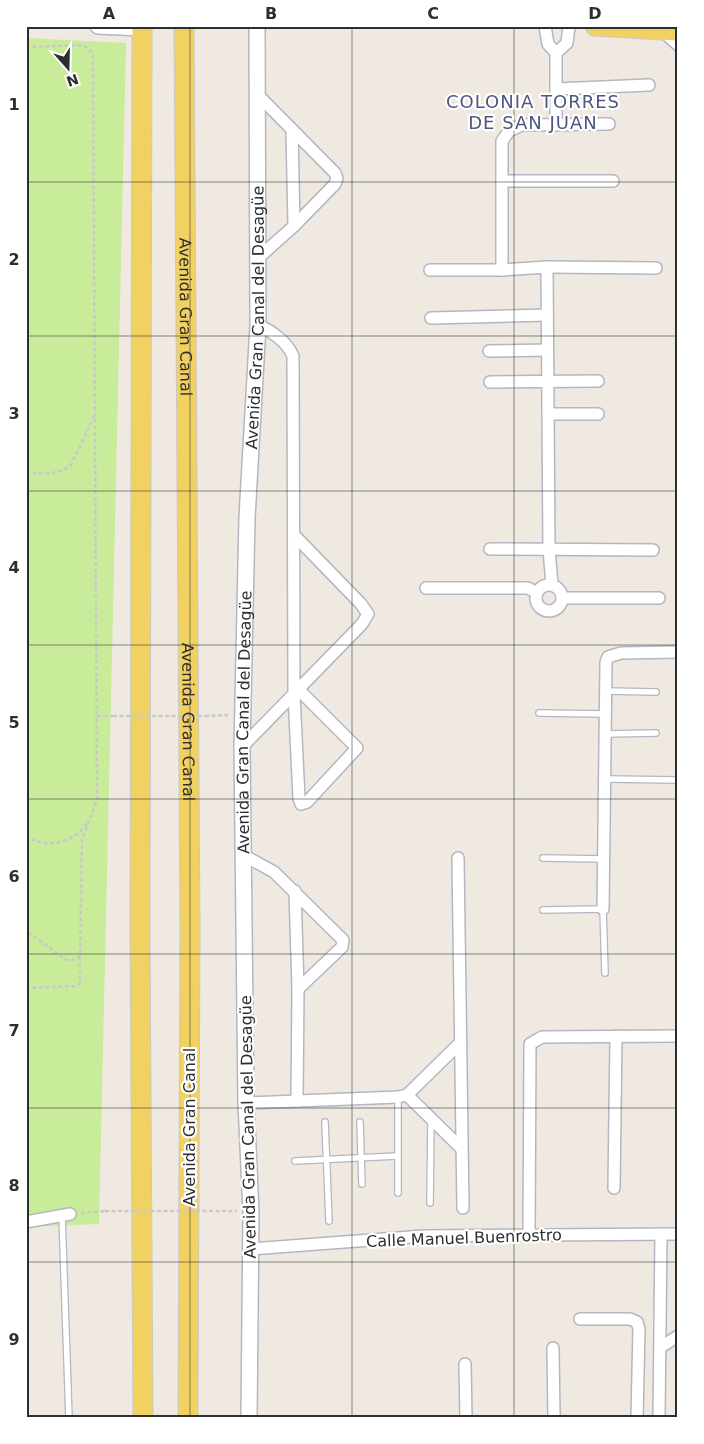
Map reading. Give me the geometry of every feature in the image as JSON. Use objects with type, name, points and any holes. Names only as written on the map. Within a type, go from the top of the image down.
[{"type":"main road","name":"Avenida Gran Canal","points":[[184,26],[190,917],[188,1418]]},
{"type":"main road","points":[[595,26],[669,30]]},
{"type":"main road","points":[[142,27],[140,950],[143,1418]]},
{"type":"street","points":[[98,26],[142,27]]},
{"type":"street","name":"Avenida Gran Canal del Desagüe","points":[[249,1418],[250,1249],[246,1103],[242,714],[247,518],[258,325],[257,26]]},
{"type":"street","points":[[545,26],[548,44],[556,58],[556,125]]},
{"type":"street","points":[[556,58],[567,43],[569,26]]},
{"type":"street","points":[[669,30],[678,45]]},
{"type":"street","points":[[556,89],[649,86]]},
{"type":"street","points":[[256,93],[335,173],[337,178],[335,184],[294,226],[257,258]]},
{"type":"street","points":[[502,270],[502,141],[505,136],[522,125],[609,124]]},
{"type":"street","points":[[292,130],[294,226]]},
{"type":"street","points":[[502,181],[613,181]]},
{"type":"street","points":[[547,267],[552,585]]},
{"type":"street","points":[[430,270],[502,270],[547,267],[656,268]]},
{"type":"street","points":[[431,318],[547,315]]},
{"type":"street","points":[[258,325],[272,331],[291,351],[293,356],[296,693],[299,798],[301,804],[304,804],[357,748],[296,693]]},
{"type":"street","points":[[489,351],[547,350]]},
{"type":"street","points":[[490,382],[598,381]]},
{"type":"street","points":[[548,414],[598,414]]},
{"type":"street","points":[[242,747],[366,620],[368,614],[361,604],[295,536]]},
{"type":"street","points":[[490,549],[654,550]]},
{"type":"street","points":[[552,585],[560,590],[563,598],[559,607],[546,611],[536,602],[537,593],[543,586],[552,585]]},
{"type":"street","points":[[426,588],[528,588],[537,593]]},
{"type":"street","points":[[563,598],[659,598]]},
{"type":"street","points":[[603,908],[606,779],[605,667],[608,657],[621,654],[678,652]]},
{"type":"street","points":[[243,855],[274,872],[341,937],[344,944],[298,989]]},
{"type":"street","points":[[458,858],[463,1208]]},
{"type":"street","points":[[294,891],[298,989],[297,1101]]},
{"type":"street","points":[[614,1188],[616,1036]]},
{"type":"street","points":[[529,1234],[529,1048],[533,1041],[542,1037],[678,1036]]},
{"type":"street","points":[[403,1096],[461,1042]]},
{"type":"street","points":[[246,1103],[403,1096],[431,1117],[461,1148]]},
{"type":"street","points":[[26,1222],[66,1215]]},
{"type":"street","points":[[659,1418],[661,1234]]},
{"type":"street","name":"Calle Manuel Buenrostro","points":[[250,1249],[424,1236],[678,1234]]},
{"type":"street","points":[[580,1319],[630,1319],[637,1322],[639,1329],[637,1418]]},
{"type":"street","points":[[661,1347],[678,1336]]},
{"type":"street","points":[[553,1348],[554,1418]]},
{"type":"street","points":[[465,1364],[466,1418]]},
{"type":"lane","points":[[605,691],[656,692]]},
{"type":"lane","points":[[539,713],[606,714]]},
{"type":"lane","points":[[606,734],[656,733]]},
{"type":"lane","points":[[606,779],[678,780]]},
{"type":"lane","points":[[543,858],[604,859]]},
{"type":"lane","points":[[543,910],[603,908],[605,973]]},
{"type":"lane","points":[[398,1193],[397,1156],[403,1096]]},
{"type":"lane","points":[[430,1203],[431,1117]]},
{"type":"lane","points":[[325,1122],[329,1221]]},
{"type":"lane","points":[[360,1122],[362,1184]]},
{"type":"lane","points":[[295,1161],[397,1156]]},
{"type":"lane","points":[[66,1215],[69,1418]]},
{"type":"path","points":[[334,26],[377,28],[377,26]]},
{"type":"path","points":[[26,48],[83,45],[92,52],[94,57],[97,716],[97,800],[82,840],[80,984],[75,986],[26,988]]},
{"type":"path","points":[[26,473],[54,474],[71,465],[95,415]]},
{"type":"path","points":[[97,716],[242,714]]},
{"type":"path","points":[[26,835],[42,842],[56,843],[73,837],[89,821]]},
{"type":"path","points":[[26,931],[65,959],[71,961],[80,956]]},
{"type":"path","points":[[90,1211],[233,1211]]},
{"type":"green space","points":[[26,38],[126,43],[99,1224],[26,1227]]},
{"type":"district","name":"COLONIA TORRES DE SAN JUAN","points":[[533,111]]}]
